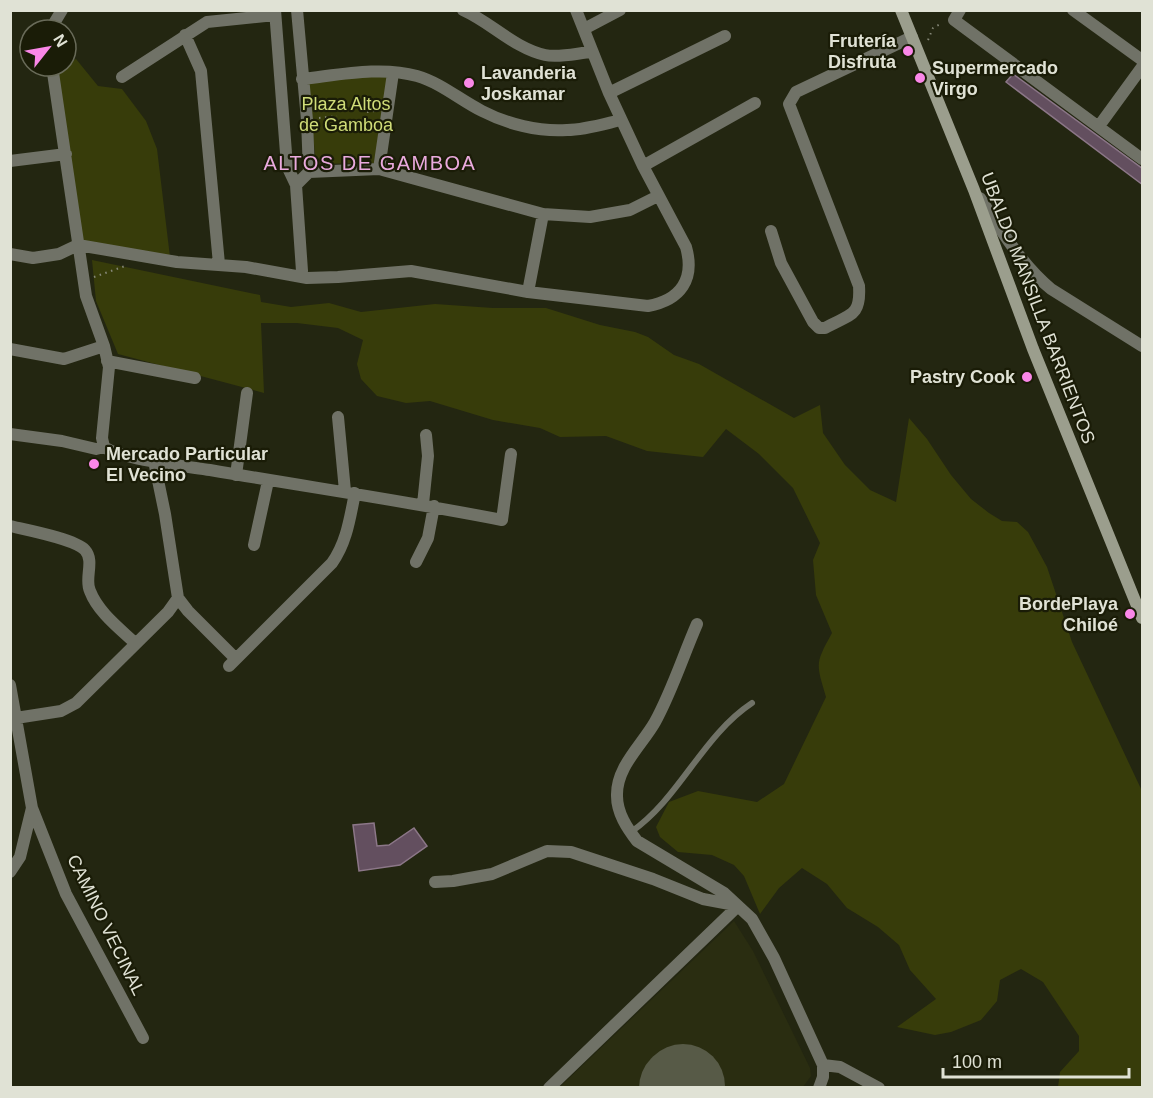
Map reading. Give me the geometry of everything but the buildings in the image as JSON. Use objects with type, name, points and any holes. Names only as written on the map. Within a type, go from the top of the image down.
[{"type":"street","points":[[297,10],[302,80],[308,120],[309,172]]},
{"type":"street","points":[[463,10],[524,48],[547,56],[592,52]]},
{"type":"street","points":[[10,255],[33,258],[59,254],[78,245],[177,262],[219,264],[298,276],[338,277],[411,271],[528,292],[648,306],[658,304],[675,296],[681,290],[688,268],[689,258],[686,247],[621,120],[576,10]]},
{"type":"street","points":[[584,29],[620,10]]},
{"type":"street","name":"UBALDO MANSILLA BARRIENTOS","points":[[901,10],[974,190],[1032,349],[1143,618]]},
{"type":"street","points":[[1073,10],[1143,60]]},
{"type":"street","points":[[122,77],[207,22],[275,13],[287,166],[296,185],[302,271],[298,276]]},
{"type":"street","points":[[957,15],[1143,159]]},
{"type":"street","points":[[185,35],[201,71],[219,264]]},
{"type":"street","points":[[609,93],[725,36]]},
{"type":"street","points":[[771,231],[781,263],[813,322],[819,328],[825,328],[857,311],[861,303],[860,286],[789,104],[796,92],[912,37]]},
{"type":"street","points":[[1099,126],[1143,67]]},
{"type":"street","points":[[302,80],[368,72],[393,73],[415,76],[433,82],[484,112],[508,122],[530,127],[567,130],[621,120]]},
{"type":"street","points":[[379,169],[393,73]]},
{"type":"street","points":[[54,78],[86,296],[109,367],[102,438],[104,447],[112,452],[154,461],[428,505],[502,520],[511,454]]},
{"type":"street","points":[[643,166],[755,103]]},
{"type":"street","points":[[10,161],[66,154]]},
{"type":"street","points":[[296,185],[309,172],[379,169],[543,214],[590,217],[630,210],[658,196]]},
{"type":"street","points":[[974,190],[1021,258],[1039,279],[1051,289],[1143,346]]},
{"type":"street","points":[[528,292],[543,214]]},
{"type":"street","points":[[10,349],[64,359],[104,346]]},
{"type":"street","points":[[107,361],[195,378]]},
{"type":"street","points":[[236,475],[247,393]]},
{"type":"street","points":[[154,461],[178,598],[232,662],[340,553],[344,541],[350,492],[338,417]]},
{"type":"street","points":[[10,434],[62,441],[96,449],[104,447]]},
{"type":"street","points":[[416,562],[428,538],[426,435]]},
{"type":"street","points":[[254,545],[268,481]]},
{"type":"street","points":[[10,526],[71,542],[84,549],[89,556],[88,588],[92,596],[108,617],[135,643]]},
{"type":"street","points":[[16,718],[62,711],[76,703],[168,612],[178,598]]},
{"type":"street","points":[[697,624],[655,723],[620,778],[617,795],[621,813],[630,833],[637,841],[724,893],[752,920],[774,958],[824,1065],[819,1088]]},
{"type":"street","name":"CAMINO VECINAL","points":[[10,685],[32,808],[66,894],[143,1038]]},
{"type":"street","points":[[10,872],[20,857],[32,808]]},
{"type":"street","points":[[435,882],[492,874],[547,851],[571,852],[653,879],[704,899],[738,906]]},
{"type":"street","points":[[549,1088],[738,906]]},
{"type":"street","points":[[824,1065],[840,1067],[879,1088]]},
{"type":"lane","points":[[630,833],[638,828],[671,792],[722,727],[735,714],[752,703]]},
{"type":"path","points":[[920,57],[933,28],[957,15]]},
{"type":"path","points":[[308,120],[337,116]]},
{"type":"path","points":[[84,283],[106,272],[133,264]]},
{"type":"shaded area","points":[[734,921],[753,951],[810,1068],[811,1076],[803,1087],[560,1087]]},
{"type":"green space","points":[[78,61],[98,86],[122,89],[146,121],[157,149],[170,257],[81,242],[57,78],[78,78]]},
{"type":"green space","name":"Plaza Altos de Gamboa","points":[[363,76],[389,77],[374,163],[316,164],[308,83]]},
{"type":"green space","points":[[92,260],[260,295],[261,302],[291,307],[329,303],[361,312],[435,304],[493,308],[546,308],[600,325],[635,332],[648,337],[674,355],[699,364],[794,418],[820,405],[823,433],[845,465],[870,490],[896,502],[909,418],[971,499],[1002,521],[1017,522],[1028,532],[1047,567],[1072,642],[1142,791],[1142,1087],[1058,1087],[1060,1072],[1079,1051],[1079,1036],[1043,982],[1021,969],[1000,980],[997,1001],[981,1020],[951,1032],[935,1035],[897,1027],[936,999],[910,970],[899,945],[878,927],[847,908],[827,884],[802,868],[779,888],[760,914],[744,876],[734,865],[712,855],[678,852],[660,837],[656,827],[669,802],[698,791],[757,802],[784,784],[826,697],[819,664],[822,651],[832,633],[816,595],[813,560],[820,543],[793,488],[759,454],[726,429],[703,457],[647,451],[606,436],[560,437],[540,428],[493,420],[430,401],[406,403],[377,396],[361,379],[357,364],[363,340],[338,328],[297,323],[261,323],[264,393],[118,354],[96,301]]},
{"type":"place","name":"Frutería Disfruta","points":[[908,51]]},
{"type":"place","name":"Supermercado Virgo","points":[[920,78]]},
{"type":"place","name":"Lavanderia Joskamar","points":[[469,83]]},
{"type":"place","name":"Pastry Cook","points":[[1027,377]]},
{"type":"place","name":"Mercado Particular El Vecino","points":[[94,464]]},
{"type":"place","name":"BordePlaya Chiloé","points":[[1130,614]]},
{"type":"district","name":"ALTOS DE GAMBOA","points":[[370,163]]}]
